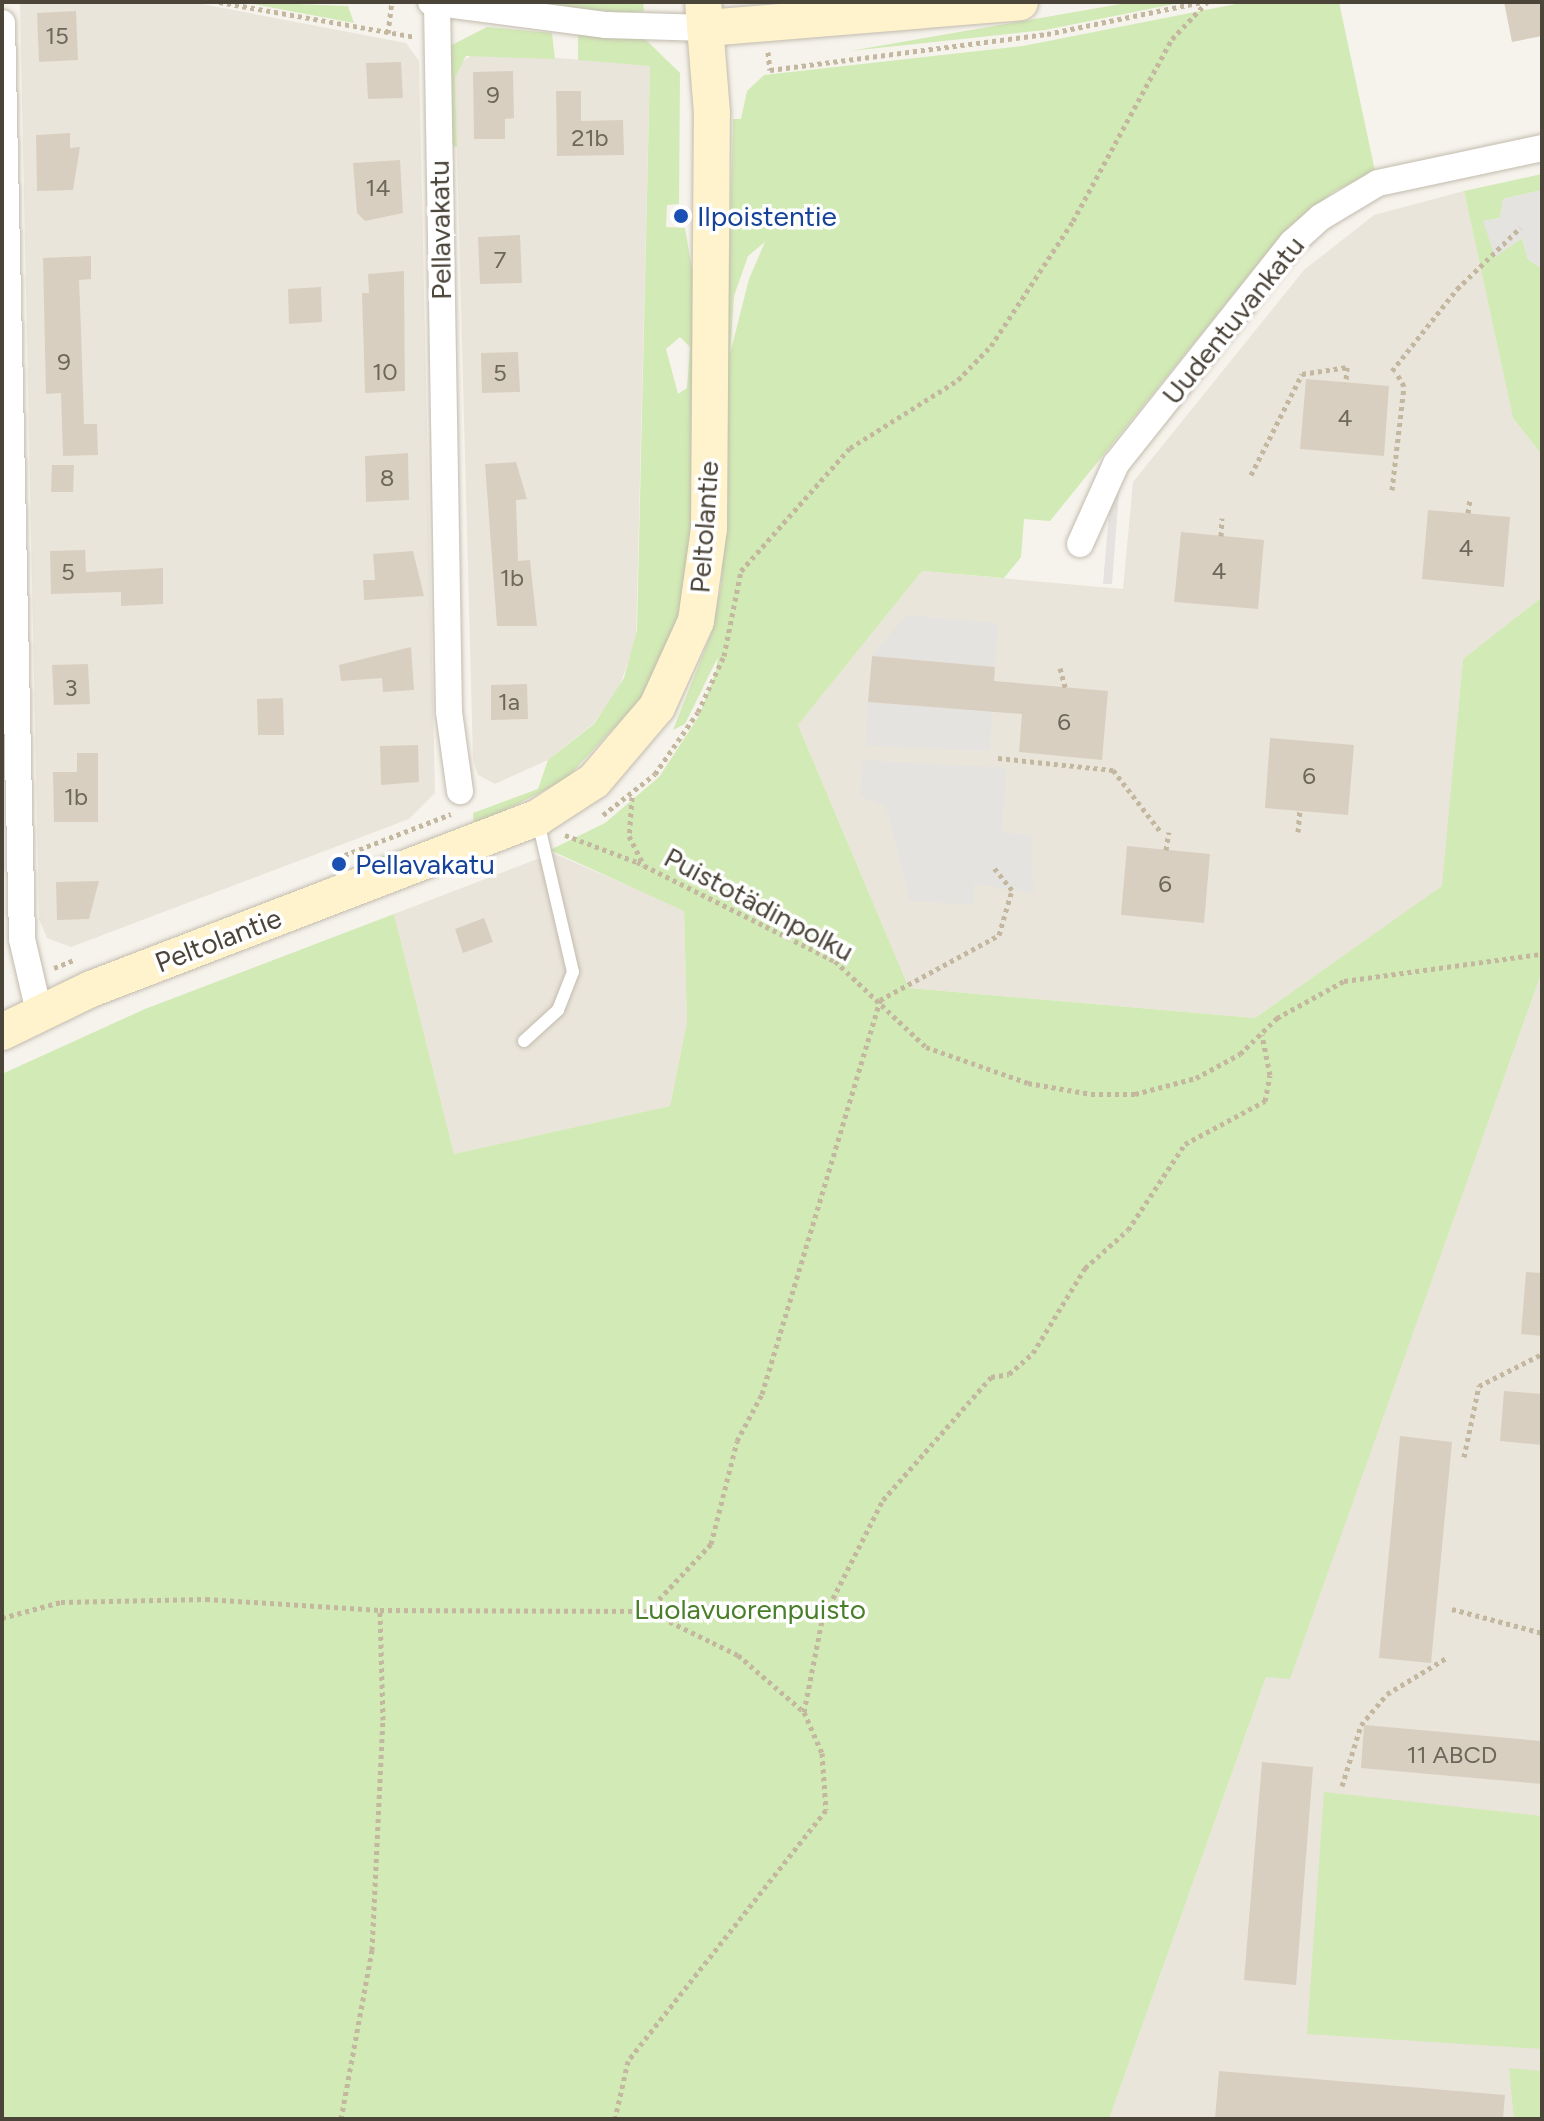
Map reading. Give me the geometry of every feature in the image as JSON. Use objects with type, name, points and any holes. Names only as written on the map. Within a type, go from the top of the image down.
[{"type":"street","points":[[434,3],[606,25],[705,15],[928,15],[1020,2]]},
{"type":"street","name":"Pellavakatu","points":[[434,3],[449,712],[460,791]]},
{"type":"street","name":"Peltolantie","points":[[2,1032],[39,1012],[550,826],[615,760],[657,707],[696,621],[709,529],[705,15]]},
{"type":"street","points":[[2,23],[22,939],[39,1012]]},
{"type":"street","name":"Uudentuvankatu","points":[[1080,544],[1116,464],[1292,243],[1321,217],[1378,183],[1542,148]]},
{"type":"lane","points":[[524,1041],[558,1010],[573,972],[550,826]]},
{"type":"path","points":[[219,2],[436,40]]},
{"type":"path","points":[[388,33],[392,2]]},
{"type":"path","points":[[770,70],[1047,34],[1202,2]]},
{"type":"path","points":[[1392,490],[1404,386],[1394,372],[1457,289],[1520,228]]},
{"type":"path","points":[[1251,475],[1302,374],[1347,367],[1346,383]]},
{"type":"path","points":[[1468,513],[1470,498]]},
{"type":"path","points":[[1221,536],[1222,518]]},
{"type":"path","points":[[1060,668],[1065,687]]},
{"type":"path","points":[[998,758],[1113,770],[1160,831]]},
{"type":"path","points":[[632,797],[629,836],[645,866]]},
{"type":"path","points":[[1298,832],[1300,811]]},
{"type":"path","name":"Puistotädinpolku","points":[[550,826],[645,866],[835,961],[880,1000],[914,1038],[941,1054],[1028,1083],[1111,1096],[1196,1078],[1344,981],[1542,954]]},
{"type":"path","points":[[1166,850],[1169,832]]},
{"type":"path","points":[[648,1611],[711,1544],[737,1441],[762,1394],[880,1000],[999,935],[1012,890],[994,868]]},
{"type":"path","points":[[804,1712],[822,1620],[883,1500],[991,1377],[1009,1374],[1033,1353],[1085,1268],[1128,1230],[1185,1144],[1265,1101],[1270,1075],[1262,1034]]},
{"type":"path","points":[[1464,1457],[1479,1386],[1542,1354]]},
{"type":"path","points":[[2,1618],[61,1602],[192,1599],[380,1610],[648,1611],[738,1655],[804,1712],[822,1753],[826,1810],[628,2061],[615,2119]]},
{"type":"path","points":[[1452,1609],[1542,1633]]},
{"type":"path","points":[[341,2119],[372,1950],[383,1720],[380,1610]]},
{"type":"path","points":[[1342,1786],[1361,1725],[1387,1694],[1448,1657]]},
{"type":"shaded area","points":[[20,2],[192,2],[406,43],[419,61],[435,793],[409,819],[71,947],[47,938],[39,919]]},
{"type":"shaded area","points":[[477,52],[650,65],[636,641],[618,690],[593,724],[548,760],[495,784],[478,775],[473,760],[455,77],[460,63]]},
{"type":"shaded area","points":[[1542,190],[1542,269],[1528,259],[1522,238],[1495,257],[1483,221],[1500,218],[1503,199]]},
{"type":"shaded area","points":[[1464,191],[1513,418],[1542,455],[1542,597],[1463,659],[1443,886],[1255,1018],[909,988],[798,725],[922,571],[1123,589],[1133,482],[1304,270],[1374,215]]},
{"type":"shaded area","points":[[1111,490],[1119,491],[1112,584],[1103,584]]},
{"type":"shaded area","points":[[906,615],[998,623],[995,667],[872,656]]},
{"type":"shaded area","points":[[868,702],[992,711],[990,751],[866,746]]},
{"type":"shaded area","points":[[863,760],[1006,768],[1002,832],[1032,835],[1033,894],[974,884],[974,905],[910,901],[886,807],[860,796]]},
{"type":"shaded area","points":[[553,853],[684,910],[687,1022],[670,1106],[454,1154],[394,914]]},
{"type":"shaded area","points":[[1542,971],[1542,2119],[1109,2119],[1266,1677],[1290,1678]]},
{"type":"green space","points":[[242,2],[348,6],[354,23]]},
{"type":"green space","points":[[513,2],[643,2],[644,11],[625,13]]},
{"type":"green space","points":[[1132,2],[1184,2],[1045,30],[850,51]]},
{"type":"green space","name":"Luolavuorenpuisto","points":[[1246,2],[1339,2],[1375,171],[1333,192],[1283,233],[1050,521],[1024,519],[1021,557],[1004,578],[922,571],[798,725],[909,988],[1255,1018],[1442,886],[1463,659],[1542,597],[1542,971],[1290,1679],[1266,1677],[1109,2119],[2,2119],[2,1074],[145,1009],[394,914],[454,1154],[670,1106],[687,1022],[684,911],[550,850],[605,823],[659,777],[699,716],[716,671],[718,657],[685,724],[673,730],[711,634],[721,586],[733,119],[741,119],[747,91],[764,75],[1023,46]],"holes":[[[765,242],[749,279],[730,354],[734,296],[748,256]]]},
{"type":"green space","points":[[487,27],[552,33],[555,59],[466,56],[455,77],[457,147],[445,144],[448,47]]},
{"type":"green space","points":[[578,35],[645,39],[680,73],[679,204],[667,205],[666,227],[685,228],[695,286],[691,557],[676,626],[639,701],[565,780],[474,826],[473,813],[538,789],[548,760],[594,724],[624,678],[637,630],[650,66],[578,60]],"holes":[[[680,337],[690,347],[687,388],[678,394],[666,349]]]},
{"type":"green space","points":[[1542,174],[1542,190],[1503,199],[1500,218],[1484,221],[1496,256],[1522,238],[1528,259],[1542,269],[1542,455],[1513,418],[1464,191]]},
{"type":"green space","points":[[1324,1792],[1542,1816],[1542,2049],[1307,2034]]},
{"type":"green space","points":[[1509,2068],[1542,2071],[1542,2119],[1514,2119]]},
{"type":"building","points":[[1504,2],[1542,2],[1542,36],[1512,42]]},
{"type":"building","points":[[76,11],[78,60],[39,62],[37,13]]},
{"type":"building","points":[[401,62],[403,98],[368,99],[366,63]]},
{"type":"building","points":[[513,71],[514,118],[505,119],[505,139],[474,139],[473,72]]},
{"type":"building","points":[[556,91],[581,91],[581,121],[623,120],[624,155],[557,156]]},
{"type":"building","points":[[70,133],[70,148],[80,147],[73,190],[37,191],[36,135]]},
{"type":"building","points":[[400,160],[403,213],[365,221],[357,213],[353,163]]},
{"type":"building","points":[[520,235],[522,283],[480,284],[478,237]]},
{"type":"building","points":[[91,256],[91,279],[79,280],[84,424],[97,424],[98,455],[63,456],[61,393],[46,394],[43,258]]},
{"type":"building","points":[[404,271],[405,391],[365,393],[362,293],[369,293],[368,274]]},
{"type":"building","points":[[321,287],[322,322],[289,324],[288,289]]},
{"type":"building","points":[[518,352],[520,392],[482,393],[481,353]]},
{"type":"building","points":[[1306,379],[1389,386],[1384,456],[1300,449]]},
{"type":"building","points":[[408,453],[409,500],[366,502],[365,456]]},
{"type":"building","points":[[516,462],[527,499],[516,500],[518,561],[530,560],[537,626],[497,626],[485,464]]},
{"type":"building","points":[[52,465],[74,465],[73,492],[51,492]]},
{"type":"building","points":[[1428,510],[1510,517],[1504,587],[1422,579]]},
{"type":"building","points":[[1181,532],[1264,540],[1258,609],[1174,602]]},
{"type":"building","points":[[85,550],[86,572],[163,568],[163,604],[121,606],[121,592],[51,594],[50,551]]},
{"type":"building","points":[[413,551],[424,596],[364,600],[363,580],[375,580],[373,554]]},
{"type":"building","points":[[411,647],[414,690],[383,692],[382,678],[341,681],[339,665]]},
{"type":"building","points":[[872,656],[995,667],[994,681],[1108,691],[1102,760],[1019,752],[1022,714],[868,702]]},
{"type":"building","points":[[88,664],[90,704],[54,705],[52,665]]},
{"type":"building","points":[[527,684],[528,719],[491,720],[491,685]]},
{"type":"building","points":[[283,698],[284,735],[258,735],[257,699]]},
{"type":"building","points":[[1270,738],[1354,745],[1348,815],[1265,808]]},
{"type":"building","points":[[418,745],[419,782],[381,785],[380,746]]},
{"type":"building","points":[[77,753],[98,753],[98,822],[54,822],[53,772],[77,772]]},
{"type":"building","points":[[1127,846],[1210,854],[1204,923],[1121,915]]},
{"type":"building","points":[[99,881],[89,919],[57,920],[56,882]]},
{"type":"building","points":[[484,918],[493,942],[463,953],[455,929]]},
{"type":"building","points":[[1526,1272],[1542,1273],[1542,1336],[1521,1334]]},
{"type":"building","points":[[1504,1391],[1542,1394],[1542,1445],[1500,1441]]},
{"type":"building","points":[[1400,1436],[1452,1442],[1431,1663],[1379,1658]]},
{"type":"building","points":[[1364,1725],[1542,1741],[1542,1784],[1361,1768]]},
{"type":"building","points":[[1262,1762],[1313,1767],[1296,1985],[1244,1980]]},
{"type":"building","points":[[1219,2071],[1505,2095],[1503,2119],[1215,2119]]},
{"type":"place","name":"Ilpoistentie","points":[[681,216]]},
{"type":"place","name":"Pellavakatu","points":[[339,864]]}]
